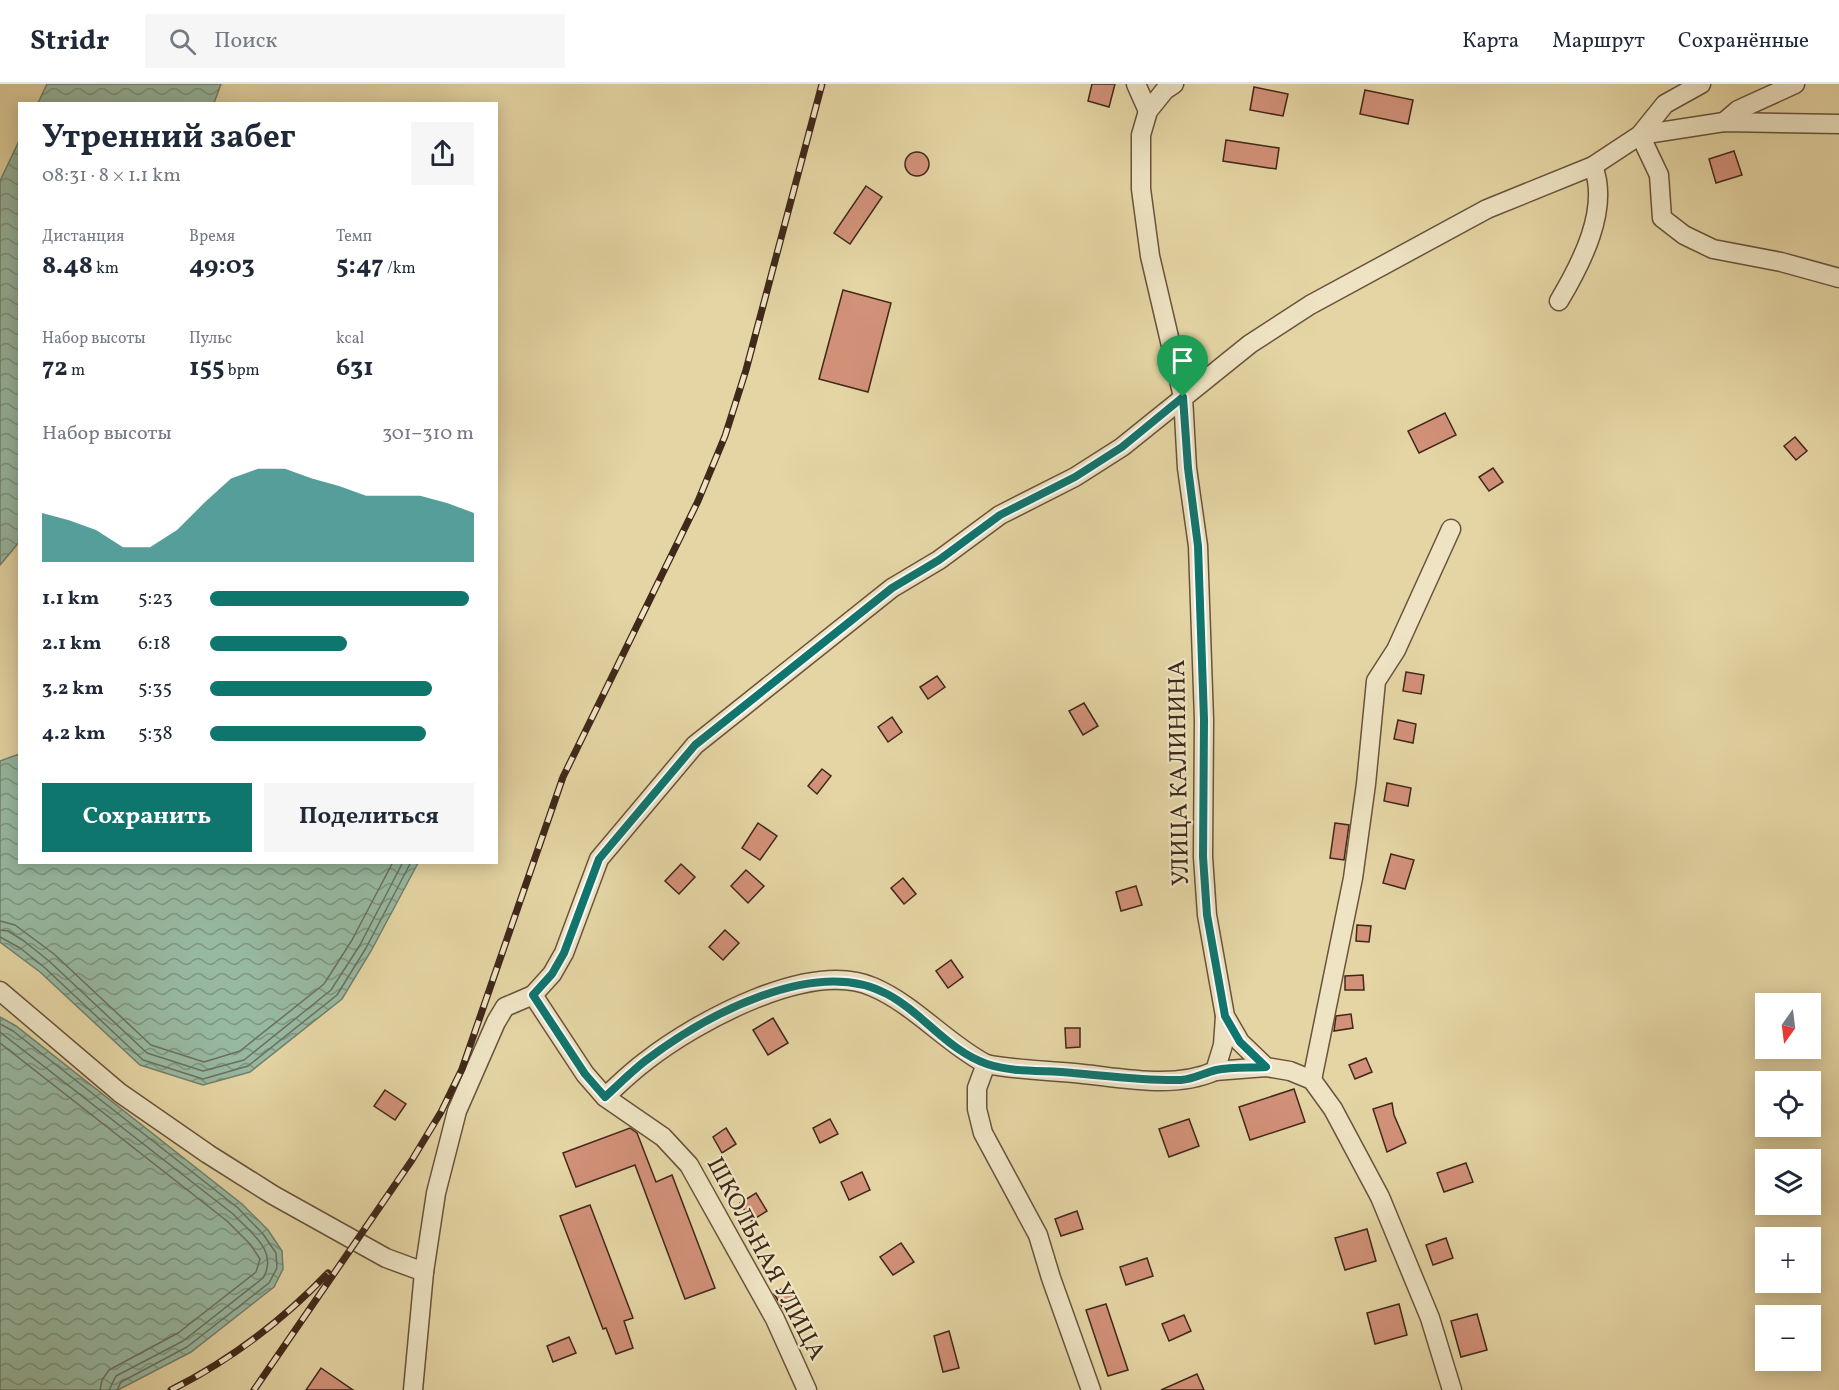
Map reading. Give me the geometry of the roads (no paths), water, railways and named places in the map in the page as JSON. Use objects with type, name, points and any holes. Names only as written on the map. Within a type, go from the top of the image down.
[{"type":"street","points":[[1136,84],[1148,111],[1165,90],[1174,84]]},
{"type":"street","points":[[413,1390],[424,1272],[436,1193],[457,1111],[496,1022],[505,1007],[533,995],[552,974],[564,953],[599,859],[695,745],[892,588],[939,560],[1000,515],[1075,477],[1122,447],[1250,344],[1310,305],[1487,209],[1593,166],[1641,135],[1665,104],[1701,84]]},
{"type":"street","points":[[1724,122],[1738,110],[1795,84]]},
{"type":"street","name":"УЛИЦА КАЛИНИНА","points":[[1148,111],[1141,135],[1141,189],[1150,256],[1183,397],[1188,468],[1198,546],[1204,720],[1203,857],[1207,915],[1225,1016],[1240,1042],[1266,1067]]},
{"type":"street","points":[[1641,135],[1724,122],[1839,124]]},
{"type":"street","points":[[1641,135],[1659,175],[1662,218],[1684,235],[1713,249],[1781,262],[1839,278]]},
{"type":"street","points":[[1559,301],[1576,273],[1595,216],[1599,181],[1593,166]]},
{"type":"street","points":[[1312,1080],[1353,878],[1366,784],[1376,681],[1396,650],[1451,529]]},
{"type":"street","points":[[605,1097],[646,1061],[727,1010],[794,986],[851,980],[872,986],[890,995],[966,1053],[986,1064],[1010,1069],[1183,1080],[1215,1071],[1266,1067],[1290,1071],[1312,1080],[1333,1110],[1380,1197],[1430,1318],[1452,1390]]},
{"type":"street","points":[[0,991],[120,1093],[208,1154],[273,1195],[386,1258],[424,1272]]},
{"type":"street","name":"ШКОЛЬНАЯ УЛИЦА","points":[[533,995],[585,1074],[605,1097],[663,1137],[689,1165],[775,1319],[807,1390]]},
{"type":"street","points":[[1215,1071],[1223,1045],[1225,1016]]},
{"type":"street","points":[[986,1064],[977,1088],[977,1108],[983,1133],[1038,1235],[1091,1390]]},
{"type":"water","points":[[47,84],[221,84],[214,102],[38,102]]},
{"type":"water","points":[[18,143],[18,543],[0,565],[0,181]]},
{"type":"water","points":[[18,754],[18,864],[417,864],[371,951],[342,999],[250,1072],[203,1085],[140,1065],[40,972],[0,942],[0,761]]},
{"type":"water","points":[[0,1017],[16,1026],[242,1204],[268,1230],[282,1251],[283,1269],[274,1287],[191,1352],[118,1390],[0,1390]]},
{"type":"railway","points":[[254,1390],[412,1160],[441,1112],[462,1069],[563,777],[698,501],[725,436],[746,370],[822,84]]},
{"type":"railway","points":[[171,1390],[214,1366],[255,1338],[311,1291],[328,1273]]}]
